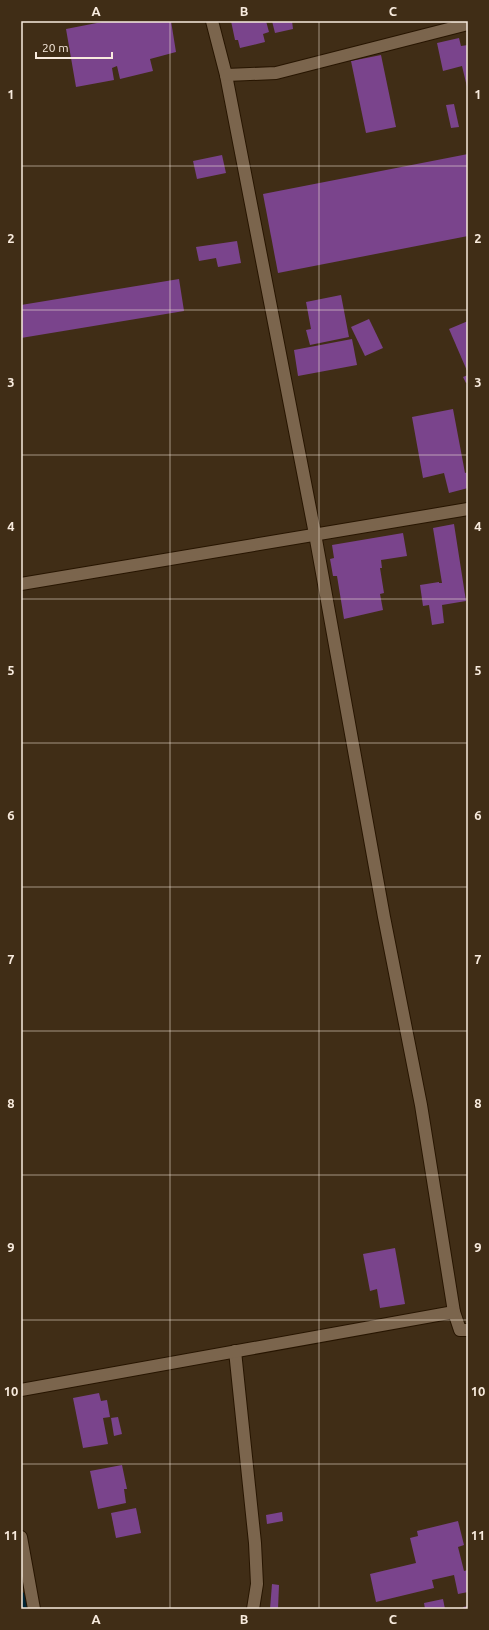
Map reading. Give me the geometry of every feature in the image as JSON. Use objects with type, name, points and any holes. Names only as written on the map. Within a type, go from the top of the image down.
[{"type":"street","points":[[212,21],[226,75],[315,534],[384,917],[421,1105],[454,1312],[460,1330],[468,1330]]},
{"type":"street","points":[[226,75],[276,73],[468,24]]},
{"type":"street","points":[[21,584],[468,509]]},
{"type":"street","points":[[21,1390],[454,1312]]},
{"type":"street","points":[[235,1351],[255,1543],[256,1584],[254,1609]]},
{"type":"street","points":[[21,1537],[34,1609]]},
{"type":"building","points":[[107,21],[171,21],[176,52],[150,59],[153,71],[120,79],[117,66],[112,68],[114,80],[76,87],[66,29]]},
{"type":"building","points":[[231,21],[266,21],[269,32],[263,34],[265,42],[240,48],[238,40],[235,40]]},
{"type":"building","points":[[272,21],[292,21],[293,29],[275,33]]},
{"type":"building","points":[[459,38],[461,46],[468,45],[468,91],[462,66],[443,71],[437,43]]},
{"type":"building","points":[[381,55],[396,127],[366,133],[351,61]]},
{"type":"building","points":[[454,104],[459,127],[451,128],[446,105]]},
{"type":"building","points":[[468,154],[468,236],[278,273],[263,194]]},
{"type":"building","points":[[222,155],[226,173],[197,179],[193,161]]},
{"type":"building","points":[[237,241],[241,263],[218,267],[216,258],[199,261],[196,247]]},
{"type":"building","points":[[179,279],[184,311],[21,338],[21,305]]},
{"type":"building","points":[[341,295],[349,337],[310,345],[306,330],[311,329],[306,302]]},
{"type":"building","points":[[369,319],[383,348],[365,356],[351,327]]},
{"type":"building","points":[[468,321],[468,373],[449,329]]},
{"type":"building","points":[[352,339],[357,365],[298,376],[294,350]]},
{"type":"building","points":[[468,375],[468,382],[466,383],[463,377]]},
{"type":"building","points":[[453,409],[465,473],[468,472],[468,488],[449,493],[444,473],[423,478],[412,417]]},
{"type":"building","points":[[454,524],[466,601],[442,605],[444,623],[432,625],[429,605],[423,606],[420,585],[439,582],[442,583],[433,528]]},
{"type":"building","points":[[403,533],[407,556],[381,560],[382,568],[380,568],[384,593],[380,594],[383,610],[344,619],[337,576],[333,576],[330,559],[334,558],[332,545]]},
{"type":"building","points":[[395,1248],[405,1304],[380,1308],[377,1289],[370,1291],[363,1254]]},
{"type":"building","points":[[99,1393],[101,1401],[107,1400],[110,1417],[103,1418],[108,1444],[83,1448],[73,1398]]},
{"type":"building","points":[[118,1417],[122,1434],[114,1436],[111,1418]]},
{"type":"building","points":[[122,1465],[127,1489],[124,1489],[126,1503],[98,1509],[90,1471]]},
{"type":"building","points":[[136,1508],[141,1533],[116,1538],[111,1513]]},
{"type":"building","points":[[282,1512],[283,1521],[267,1524],[266,1515]]},
{"type":"building","points":[[458,1521],[464,1545],[458,1547],[464,1571],[468,1570],[468,1592],[458,1594],[454,1575],[432,1580],[434,1588],[376,1602],[370,1574],[416,1563],[410,1538],[418,1536],[417,1531]]},
{"type":"building","points":[[272,1584],[279,1585],[278,1609],[270,1609]]},
{"type":"building","points":[[443,1599],[445,1609],[425,1609],[424,1603]]},
{"type":"building","points":[[468,1606],[468,1609],[463,1609],[463,1607]]},
{"type":"waterway","points":[[21,1596],[24,1609]]}]
